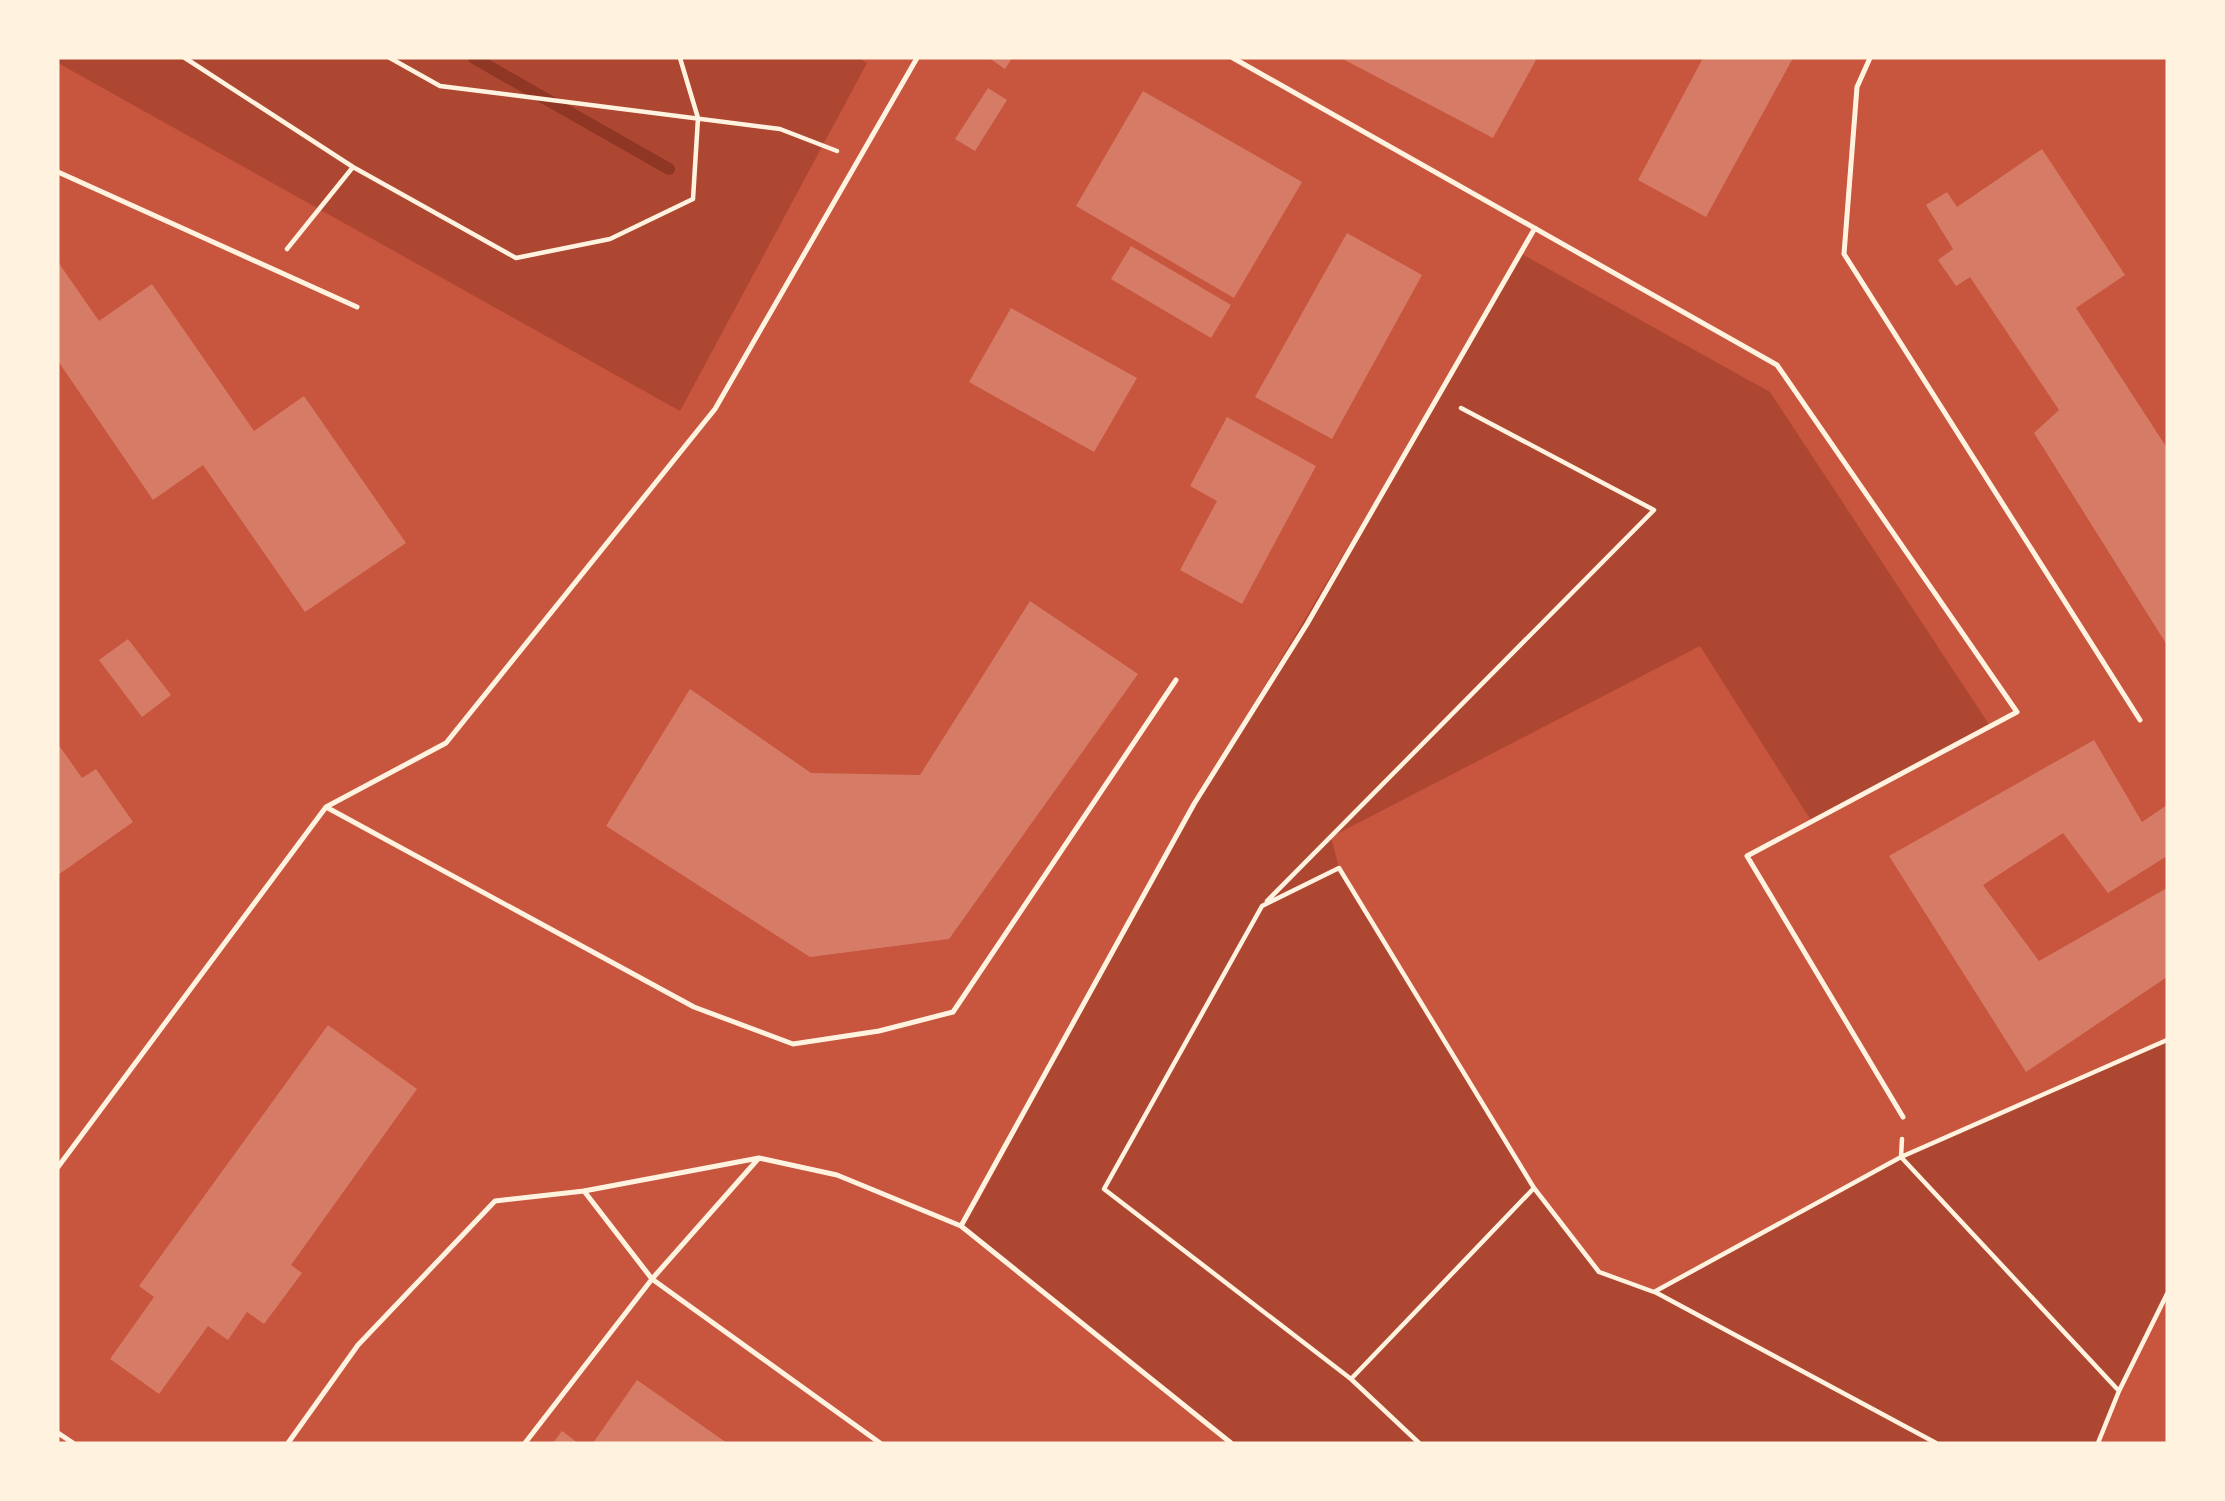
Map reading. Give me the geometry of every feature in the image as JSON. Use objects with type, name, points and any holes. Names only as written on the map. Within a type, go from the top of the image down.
[{"type":"lane","points":[[58,1167],[326,807],[446,743],[715,409],[917,58]]},
{"type":"lane","points":[[1233,58],[1777,365],[2017,712],[1747,856],[1903,1117]]},
{"type":"lane","points":[[1870,58],[1857,87],[1844,254],[2140,720]]},
{"type":"lane","points":[[58,172],[357,307]]},
{"type":"lane","points":[[961,1226],[1194,804],[1307,624],[1535,229]]},
{"type":"lane","points":[[326,807],[694,1007],[793,1044],[879,1031],[953,1012],[1176,680]]},
{"type":"lane","points":[[526,1443],[652,1279],[759,1158]]},
{"type":"lane","points":[[288,1443],[358,1345],[495,1201],[584,1191],[759,1158],[836,1175],[961,1226],[1228,1443]]},
{"type":"lane","points":[[584,1191],[652,1279],[880,1443]]},
{"type":"lane","points":[[58,1433],[73,1443]]},
{"type":"path","points":[[185,58],[353,167],[516,258],[610,239],[693,200],[698,118],[680,58]]},
{"type":"path","points":[[390,58],[440,86],[780,129],[858,159]]},
{"type":"path","points":[[271,269],[353,167]]},
{"type":"path","points":[[1419,1443],[1351,1379],[1104,1189],[1262,905],[1654,510],[1438,396]]},
{"type":"path","points":[[1262,905],[1339,868],[1534,1188],[1599,1272],[1654,1292],[1937,1443]]},
{"type":"path","points":[[1654,1292],[1901,1157],[2167,1040]]},
{"type":"path","points":[[1901,1157],[2119,1391]]},
{"type":"path","points":[[1351,1379],[1534,1188]]},
{"type":"path","points":[[2098,1443],[2119,1391],[2167,1294]]},
{"type":"shaded area","points":[[58,58],[858,58],[867,63],[680,411],[58,63]]},
{"type":"shaded area","points":[[1520,253],[1770,392],[1990,726],[1812,822],[1700,646],[1331,837],[1339,868],[1534,1188],[1599,1272],[1654,1292],[1901,1157],[2167,1040],[2167,1294],[2119,1391],[2098,1443],[1231,1443],[961,1226],[978,1202],[1194,804],[1438,396]]},
{"type":"building","points":[[989,58],[1012,58],[1005,69]]},
{"type":"building","points":[[1341,58],[1531,58],[1536,60],[1493,138]]},
{"type":"building","points":[[1703,58],[1793,58],[1706,217],[1638,180]]},
{"type":"building","points":[[988,88],[1007,100],[975,151],[955,139]]},
{"type":"building","points":[[1143,91],[1302,182],[1234,298],[1076,206]]},
{"type":"building","points":[[2042,149],[2125,275],[2076,308],[2167,448],[2167,645],[2034,433],[2059,410],[1970,277],[1956,286],[1938,260],[1953,249],[1926,205],[1947,192],[1957,207]]},
{"type":"building","points":[[1347,233],[1422,275],[1332,439],[1255,397]]},
{"type":"building","points":[[1131,246],[1231,305],[1211,338],[1111,279]]},
{"type":"building","points":[[58,262],[99,321],[152,284],[254,431],[304,396],[406,543],[305,612],[203,465],[153,500],[58,361]]},
{"type":"building","points":[[1011,308],[1137,378],[1094,452],[969,382]]},
{"type":"building","points":[[1227,417],[1316,466],[1242,604],[1180,570],[1217,501],[1190,486]]},
{"type":"building","points":[[1030,601],[1138,674],[949,939],[810,957],[606,826],[690,689],[811,773],[920,775]]},
{"type":"building","points":[[128,639],[171,695],[142,717],[99,660]]},
{"type":"building","points":[[2094,740],[2142,822],[2167,805],[2167,856],[2108,893],[2063,833],[1983,885],[2039,961],[2167,888],[2167,977],[2026,1072],[1889,856]]},
{"type":"building","points":[[58,744],[82,778],[96,769],[133,822],[58,875]]},
{"type":"building","points":[[328,1025],[417,1089],[291,1265],[302,1273],[264,1324],[247,1312],[228,1340],[208,1326],[159,1394],[110,1359],[154,1297],[139,1286]]},
{"type":"building","points":[[637,1380],[727,1443],[593,1443]]},
{"type":"building","points":[[562,1431],[578,1443],[553,1443]]},
{"type":"waterway","points":[[474,58],[669,169]]}]
